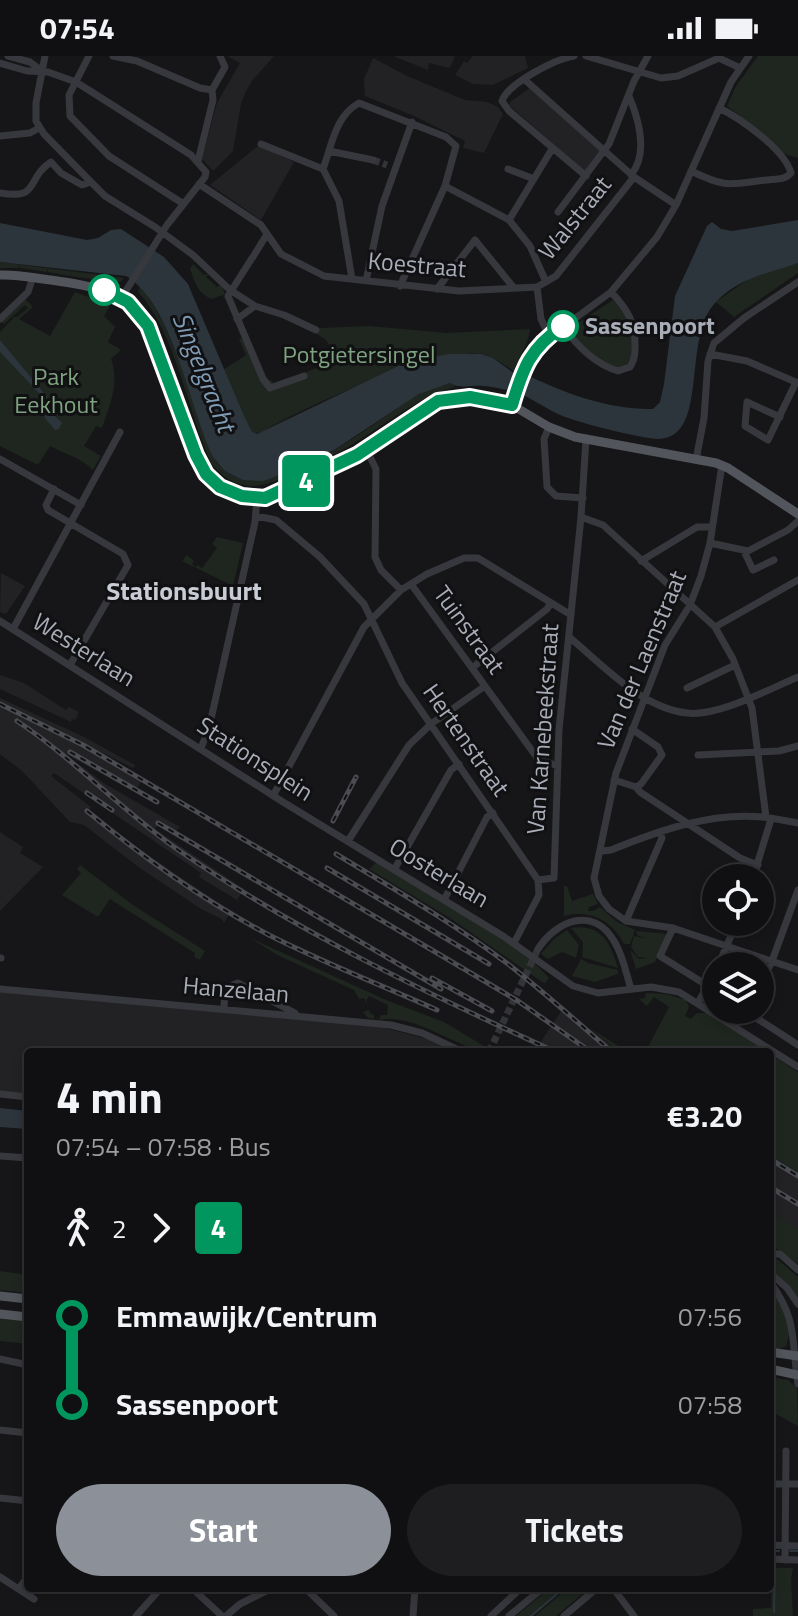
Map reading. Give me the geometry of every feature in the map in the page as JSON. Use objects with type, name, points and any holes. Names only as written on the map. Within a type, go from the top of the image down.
[{"type":"main road","points":[[0,275],[90,286],[122,297],[136,309],[152,335],[202,469],[220,487],[241,496],[272,496],[366,449],[438,401],[470,397],[512,405],[549,427],[586,439],[722,465],[798,514]]},
{"type":"main road","points":[[0,1296],[24,1299]]},
{"type":"main road","points":[[0,1314],[24,1317]]},
{"type":"main road","points":[[774,1353],[797,1356]]},
{"type":"main road","points":[[774,1370],[797,1378]]},
{"type":"street","points":[[8,56],[17,63]]},
{"type":"street","points":[[45,56],[36,110],[39,128],[91,182],[105,196],[194,255],[230,290],[255,306],[316,330]]},
{"type":"street","points":[[89,56],[69,95],[68,112],[80,129],[109,156],[182,203]]},
{"type":"street","points":[[113,56],[125,57],[212,90]]},
{"type":"street","points":[[198,161],[213,100],[212,90],[225,67],[220,56]]},
{"type":"street","points":[[574,56],[550,64],[502,97],[506,108],[586,176]]},
{"type":"street","points":[[586,56],[638,73],[669,78],[719,58],[740,68]]},
{"type":"street","points":[[558,212],[605,150],[648,56]]},
{"type":"street","points":[[512,405],[521,376],[536,347],[611,292],[657,237],[676,205],[719,108],[749,56]]},
{"type":"street","points":[[0,63],[30,62],[41,70],[76,82],[181,148],[206,172],[162,232],[122,297]]},
{"type":"street","points":[[525,80],[632,176],[676,205]]},
{"type":"street","name":"Walstraat","points":[[537,287],[562,269],[640,164],[642,152],[635,109],[629,96]]},
{"type":"street","points":[[323,169],[342,118],[359,103],[412,122],[452,141],[457,148],[445,186],[400,286]]},
{"type":"street","points":[[691,171],[718,183],[736,186],[782,179],[791,173],[787,162],[742,121],[719,108]]},
{"type":"street","points":[[366,281],[391,167],[412,122]]},
{"type":"street","points":[[0,136],[30,133],[39,128]]},
{"type":"street","points":[[261,144],[323,169],[339,201],[352,279]]},
{"type":"street","points":[[509,220],[552,149]]},
{"type":"street","points":[[329,151],[373,160]]},
{"type":"street","points":[[0,193],[17,196],[25,193],[51,162],[61,173],[82,185],[91,182]]},
{"type":"street","points":[[508,169],[534,179]]},
{"type":"street","points":[[202,180],[261,225],[267,234],[230,290],[229,300],[266,385],[270,388],[304,376]]},
{"type":"street","points":[[445,186],[509,220],[530,246],[546,282]]},
{"type":"street","name":"Koestraat","points":[[267,234],[275,248],[297,264],[324,276],[437,289],[537,287]]},
{"type":"street","points":[[437,289],[475,240],[514,288]]},
{"type":"street","points":[[0,319],[28,292],[33,277]]},
{"type":"street","points":[[696,460],[714,343],[798,282]]},
{"type":"street","points":[[537,287],[541,319],[549,336]]},
{"type":"street","points":[[563,326],[578,347],[605,365],[618,371],[630,367],[635,356],[634,325],[627,309],[611,292]]},
{"type":"street","points":[[237,319],[255,306]]},
{"type":"street","points":[[710,354],[747,361],[797,382],[780,417],[768,440],[745,426],[747,402],[780,417]]},
{"type":"street","points":[[549,427],[544,439],[547,487],[556,496],[583,498]]},
{"type":"street","points":[[13,629],[120,432]]},
{"type":"street","name":"Van Karnebeekstraat","points":[[538,880],[554,878],[558,766],[586,439]]},
{"type":"street","points":[[366,449],[376,469],[375,557],[381,570],[401,590]]},
{"type":"street","points":[[0,459],[81,505]]},
{"type":"street","name":"Van der Laenstraat","points":[[626,921],[609,909],[599,896],[595,870],[602,851],[614,780],[665,645],[690,605],[710,543],[722,465]]},
{"type":"street","points":[[54,489],[47,501],[48,510],[123,554],[128,565],[70,665]]},
{"type":"street","points":[[201,748],[208,732],[256,516],[257,498]]},
{"type":"street","name":"Hertenstraat","points":[[256,516],[276,520],[350,588],[372,617],[395,671],[538,880]]},
{"type":"street","points":[[581,517],[603,525],[715,627],[735,665],[752,708],[768,818],[758,864]]},
{"type":"street","points":[[710,543],[744,551],[788,530],[798,521]]},
{"type":"street","points":[[641,561],[694,528],[711,527]]},
{"type":"street","points":[[744,551],[753,570],[774,560]]},
{"type":"street","points":[[273,796],[353,644],[372,617],[401,590],[445,565],[464,558],[478,558],[571,615]]},
{"type":"street","points":[[715,627],[798,580]]},
{"type":"street","name":"Tuinstraat","points":[[411,584],[538,759],[558,766]]},
{"type":"street","points":[[472,668],[551,603]]},
{"type":"street","name":"Westerlaan","points":[[0,621],[147,713]]},
{"type":"street","points":[[569,637],[643,698],[692,713],[749,699],[798,677]]},
{"type":"street","points":[[687,688],[735,665]]},
{"type":"street","points":[[345,840],[402,753],[431,724],[485,686]]},
{"type":"street","name":"Stationsplein","points":[[147,713],[345,840]]},
{"type":"street","points":[[632,729],[658,747],[662,755],[636,787]]},
{"type":"street","points":[[698,755],[758,753],[798,746]]},
{"type":"street","points":[[394,870],[451,770],[459,764]]},
{"type":"street","points":[[614,780],[636,787],[740,858],[755,864]]},
{"type":"street","points":[[444,900],[487,817],[493,813]]},
{"type":"street","points":[[602,851],[689,823],[723,818],[768,818],[798,823]]},
{"type":"street","points":[[660,832],[662,838],[626,921],[673,928],[748,952]]},
{"type":"street","name":"Oosterlaan","points":[[345,840],[514,943],[573,986],[598,993],[664,988],[698,1003],[768,1048]]},
{"type":"street","points":[[514,943],[539,895],[538,880]]},
{"type":"street","points":[[774,956],[798,890]]},
{"type":"street","points":[[538,949],[559,925],[572,921],[592,922],[615,941],[631,989]]},
{"type":"street","points":[[673,928],[660,956],[702,982]]},
{"type":"street","points":[[725,952],[732,936]]},
{"type":"street","points":[[774,962],[798,970]]},
{"type":"street","points":[[224,1009],[226,994],[232,985],[238,983],[300,1016]]},
{"type":"street","name":"Hanzelaan","points":[[0,989],[411,1029],[453,1048]]},
{"type":"street","points":[[698,1003],[702,996]]},
{"type":"street","points":[[737,1028],[739,1024]]},
{"type":"street","points":[[766,1024],[798,1045]]},
{"type":"street","name":"Oosterlaan","points":[[774,1052],[798,1067]]},
{"type":"street","points":[[0,1094],[24,1097]]},
{"type":"street","points":[[0,1156],[24,1158]]},
{"type":"street","points":[[774,1254],[780,1254],[798,1270]]},
{"type":"street","points":[[774,1277],[798,1304]]},
{"type":"street","points":[[774,1286],[792,1313],[797,1378]]},
{"type":"street","points":[[0,1359],[24,1364]]},
{"type":"street","points":[[0,1430],[24,1433]]},
{"type":"street","points":[[785,1560],[786,1451]]},
{"type":"street","points":[[774,1484],[798,1484]]},
{"type":"street","points":[[1,1500],[24,1501]]},
{"type":"street","points":[[774,1545],[798,1546]]},
{"type":"street","points":[[774,1559],[798,1560]]},
{"type":"street","points":[[0,1577],[24,1592]]},
{"type":"street","points":[[19,1588],[24,1582]]},
{"type":"street","points":[[24,1592],[34,1599]]},
{"type":"street","points":[[136,1616],[157,1592]]},
{"type":"street","points":[[197,1592],[224,1616],[264,1592]]},
{"type":"street","points":[[309,1592],[334,1616]]},
{"type":"street","points":[[413,1616],[415,1592]]},
{"type":"street","points":[[489,1616],[516,1592]]},
{"type":"street","points":[[509,1616],[538,1592]]},
{"type":"street","points":[[564,1616],[592,1592]]},
{"type":"street","points":[[616,1592],[634,1616]]},
{"type":"shaded area","points":[[227,56],[274,56],[246,91],[233,151],[213,171],[202,159],[217,103],[240,63]]},
{"type":"shaded area","points":[[393,56],[455,56],[450,68],[429,63],[428,70]]},
{"type":"shaded area","points":[[473,56],[525,56],[528,68],[493,85],[473,84],[455,75],[464,61],[467,63]]},
{"type":"shaded area","points":[[373,58],[465,100],[487,102],[498,107],[503,114],[484,153],[463,148],[465,141],[365,96],[364,79]]},
{"type":"shaded area","points":[[530,88],[603,152],[586,172],[510,106],[510,102]]},
{"type":"shaded area","points":[[259,145],[294,162],[261,220],[210,185]]},
{"type":"shaded area","points":[[1,573],[25,586],[6,614],[0,612]]},
{"type":"shaded area","points":[[0,675],[24,683],[66,710],[69,707],[79,712],[75,720],[71,722],[0,689]]},
{"type":"shaded area","points":[[0,698],[84,737],[135,765],[133,768],[95,749],[143,778],[135,792],[64,753],[105,784],[180,827],[174,833],[158,825],[155,829],[244,889],[237,900],[199,877],[201,873],[54,773],[51,776],[91,807],[88,811],[141,851],[231,911],[224,923],[137,866],[84,825],[70,822],[22,771],[0,754]]},
{"type":"shaded area","points":[[0,832],[23,847],[20,853],[43,867],[0,911]]},
{"type":"shaded area","points":[[0,992],[382,1027],[430,1040],[446,1048],[24,1048],[24,1095],[0,1092]]},
{"type":"shaded area","points":[[564,1007],[615,1048],[537,1048]]},
{"type":"shaded area","points":[[774,1157],[798,1172],[798,1262],[774,1247]]},
{"type":"green space","points":[[758,56],[798,56],[798,158],[782,153],[727,106],[736,86]]},
{"type":"green space","points":[[0,262],[20,265],[19,268],[0,268]]},
{"type":"green space","points":[[798,263],[798,273],[734,317],[716,302],[751,277]]},
{"type":"green space","points":[[193,264],[204,275],[209,273],[206,277],[217,287],[221,284],[225,294],[212,299],[203,293],[190,269]]},
{"type":"green space","points":[[20,265],[48,268],[47,272],[20,268]]},
{"type":"green space","points":[[48,268],[124,278],[120,282],[110,281],[110,277],[109,281],[98,280],[98,275],[97,280],[71,276],[71,272],[70,276],[48,272]]},
{"type":"green space","points":[[140,286],[172,343],[209,447],[226,471],[250,479],[279,475],[311,462],[421,393],[450,383],[455,387],[417,403],[318,462],[268,483],[252,486],[240,484],[224,476],[211,463],[171,350],[151,308],[138,292]]},
{"type":"green space","name":"Park Eekhout","points":[[75,292],[110,305],[104,316],[115,327],[108,342],[121,350],[111,359],[114,385],[102,428],[96,426],[84,446],[101,456],[93,470],[50,446],[38,465],[0,446],[0,332],[28,308],[25,305],[4,324],[0,321],[25,299],[33,307],[19,319],[50,336]]},
{"type":"green space","points":[[613,300],[629,321],[632,335],[632,361],[622,368],[607,364],[592,354],[570,328]]},
{"type":"green space","name":"Potgietersingel","points":[[242,321],[273,386],[326,364],[331,348],[317,334],[320,328],[369,326],[446,333],[530,329],[514,371],[481,354],[461,354],[434,360],[369,381],[252,434],[223,370],[246,355],[239,339],[242,338]]},
{"type":"green space","points":[[172,363],[209,464],[224,479],[242,487],[241,490],[221,481],[204,461],[168,364]]},
{"type":"green space","points":[[217,537],[243,543],[233,586],[182,561],[187,555],[194,561],[192,564],[202,568],[217,548],[212,544]]},
{"type":"green space","points":[[377,862],[468,915],[512,945],[549,978],[542,982],[450,918],[369,869]]},
{"type":"green space","points":[[80,865],[133,905],[205,951],[200,960],[194,957],[195,953],[110,899],[98,917],[62,895],[81,873],[77,869]]},
{"type":"green space","points":[[564,886],[567,886],[572,901],[593,894],[598,904],[589,907],[588,911],[600,907],[617,922],[635,930],[630,944],[624,944],[613,929],[600,919],[583,914],[564,916]]},
{"type":"green space","points":[[571,928],[591,929],[604,938],[618,968],[582,957],[583,942]]},
{"type":"green space","points":[[567,930],[579,945],[576,958],[562,952],[548,959],[541,954],[554,939]]},
{"type":"green space","points":[[636,931],[668,934],[655,962],[636,969],[630,950],[639,959],[648,958],[638,957],[631,947],[634,936],[647,939],[637,935]]},
{"type":"green space","points":[[250,938],[386,1000],[444,1022],[487,1048],[466,1046],[408,1022],[379,1020],[381,1015],[387,1015],[388,1005],[369,996],[366,1001],[369,1010],[364,998],[359,999],[354,990],[277,955]]},
{"type":"green space","points":[[581,959],[618,970],[618,974],[595,982],[572,976]]},
{"type":"green space","points":[[646,993],[666,994],[686,1000],[689,1007],[685,1016],[691,1019],[702,1013],[702,1024],[724,1024],[761,1048],[648,1048],[669,1007],[654,997],[647,1006],[639,999],[645,998]]},
{"type":"green space","points":[[369,1010],[374,1015],[374,1019],[363,1012]]},
{"type":"green space","points":[[588,1027],[622,1048],[615,1048]]},
{"type":"green space","points":[[774,1057],[798,1072],[798,1172],[774,1157]]},
{"type":"green space","points":[[774,1214],[798,1228],[798,1264],[774,1247]]},
{"type":"green space","points":[[777,1259],[798,1277],[798,1299],[774,1274],[774,1260]]},
{"type":"green space","points":[[0,1271],[24,1274],[24,1293],[0,1290]]},
{"type":"green space","points":[[774,1292],[783,1307],[789,1330],[786,1346],[779,1349],[774,1348]]},
{"type":"green space","points":[[0,1317],[24,1320],[24,1344],[0,1341]]},
{"type":"green space","points":[[774,1378],[788,1380],[797,1388],[798,1426],[774,1413]]},
{"type":"green space","points":[[774,1568],[793,1568],[793,1616],[753,1616],[753,1609],[771,1608]]},
{"type":"green space","points":[[545,1592],[561,1592],[533,1616],[516,1616]]},
{"type":"green space","points":[[563,1592],[584,1592],[556,1616],[535,1616]]},
{"type":"water","name":"Singelgracht","points":[[798,220],[798,263],[754,277],[735,287],[716,302],[706,318],[690,404],[684,422],[675,434],[659,439],[624,433],[566,417],[510,390],[450,383],[419,394],[334,450],[263,481],[243,480],[225,471],[213,457],[168,332],[142,290],[126,276],[0,262],[0,223],[87,240],[121,229],[164,257],[188,284],[244,416],[252,432],[257,434],[407,362],[449,354],[481,354],[493,358],[515,374],[531,377],[574,395],[621,407],[653,409],[660,402],[664,384],[675,296],[707,226],[712,222],[721,229],[732,231]]},
{"type":"water","points":[[0,340],[48,398],[54,415],[62,423],[59,429],[55,430],[45,418],[39,393],[0,352]]},
{"type":"water","points":[[0,1108],[24,1111],[24,1129],[0,1127]]},
{"type":"waterway","points":[[774,1551],[779,1551]]},
{"type":"waterway","points":[[790,1551],[798,1551]]},
{"type":"waterway","points":[[774,1612],[775,1569]]},
{"type":"waterway","points":[[531,1616],[559,1592]]},
{"type":"tunnel","points":[[373,160],[387,165]]},
{"type":"tunnel","points":[[491,1048],[538,949]]},
{"type":"railway","points":[[0,704],[83,745],[437,953],[518,1001],[585,1048]]},
{"type":"railway","points":[[17,721],[174,847],[265,906],[409,983],[547,1048]]},
{"type":"railway","points":[[70,752],[157,802]]},
{"type":"railway","points":[[333,821],[356,777]]},
{"type":"railway","points":[[87,793],[112,810]]},
{"type":"railway","points":[[87,811],[175,878],[245,922],[311,955],[437,1010]]},
{"type":"railway","points":[[158,823],[441,989]]},
{"type":"railway","points":[[336,854],[508,964],[607,1048]]},
{"type":"railway","points":[[327,868],[489,964]]},
{"type":"railway","points":[[432,978],[492,1011]]},
{"type":"railway","points":[[774,1161],[798,1176]]},
{"type":"railway","points":[[774,1189],[798,1204]]},
{"type":"bus line","name":"4","points":[[104,290],[122,297],[136,309],[148,326],[202,469],[215,484],[253,498],[272,496],[325,472],[438,401],[470,397],[512,405],[527,361],[536,347],[563,326]]},
{"type":"place","name":"Sassenpoort","points":[[563,326]]},
{"type":"district","name":"Stationsbuurt","points":[[184,591]]}]
